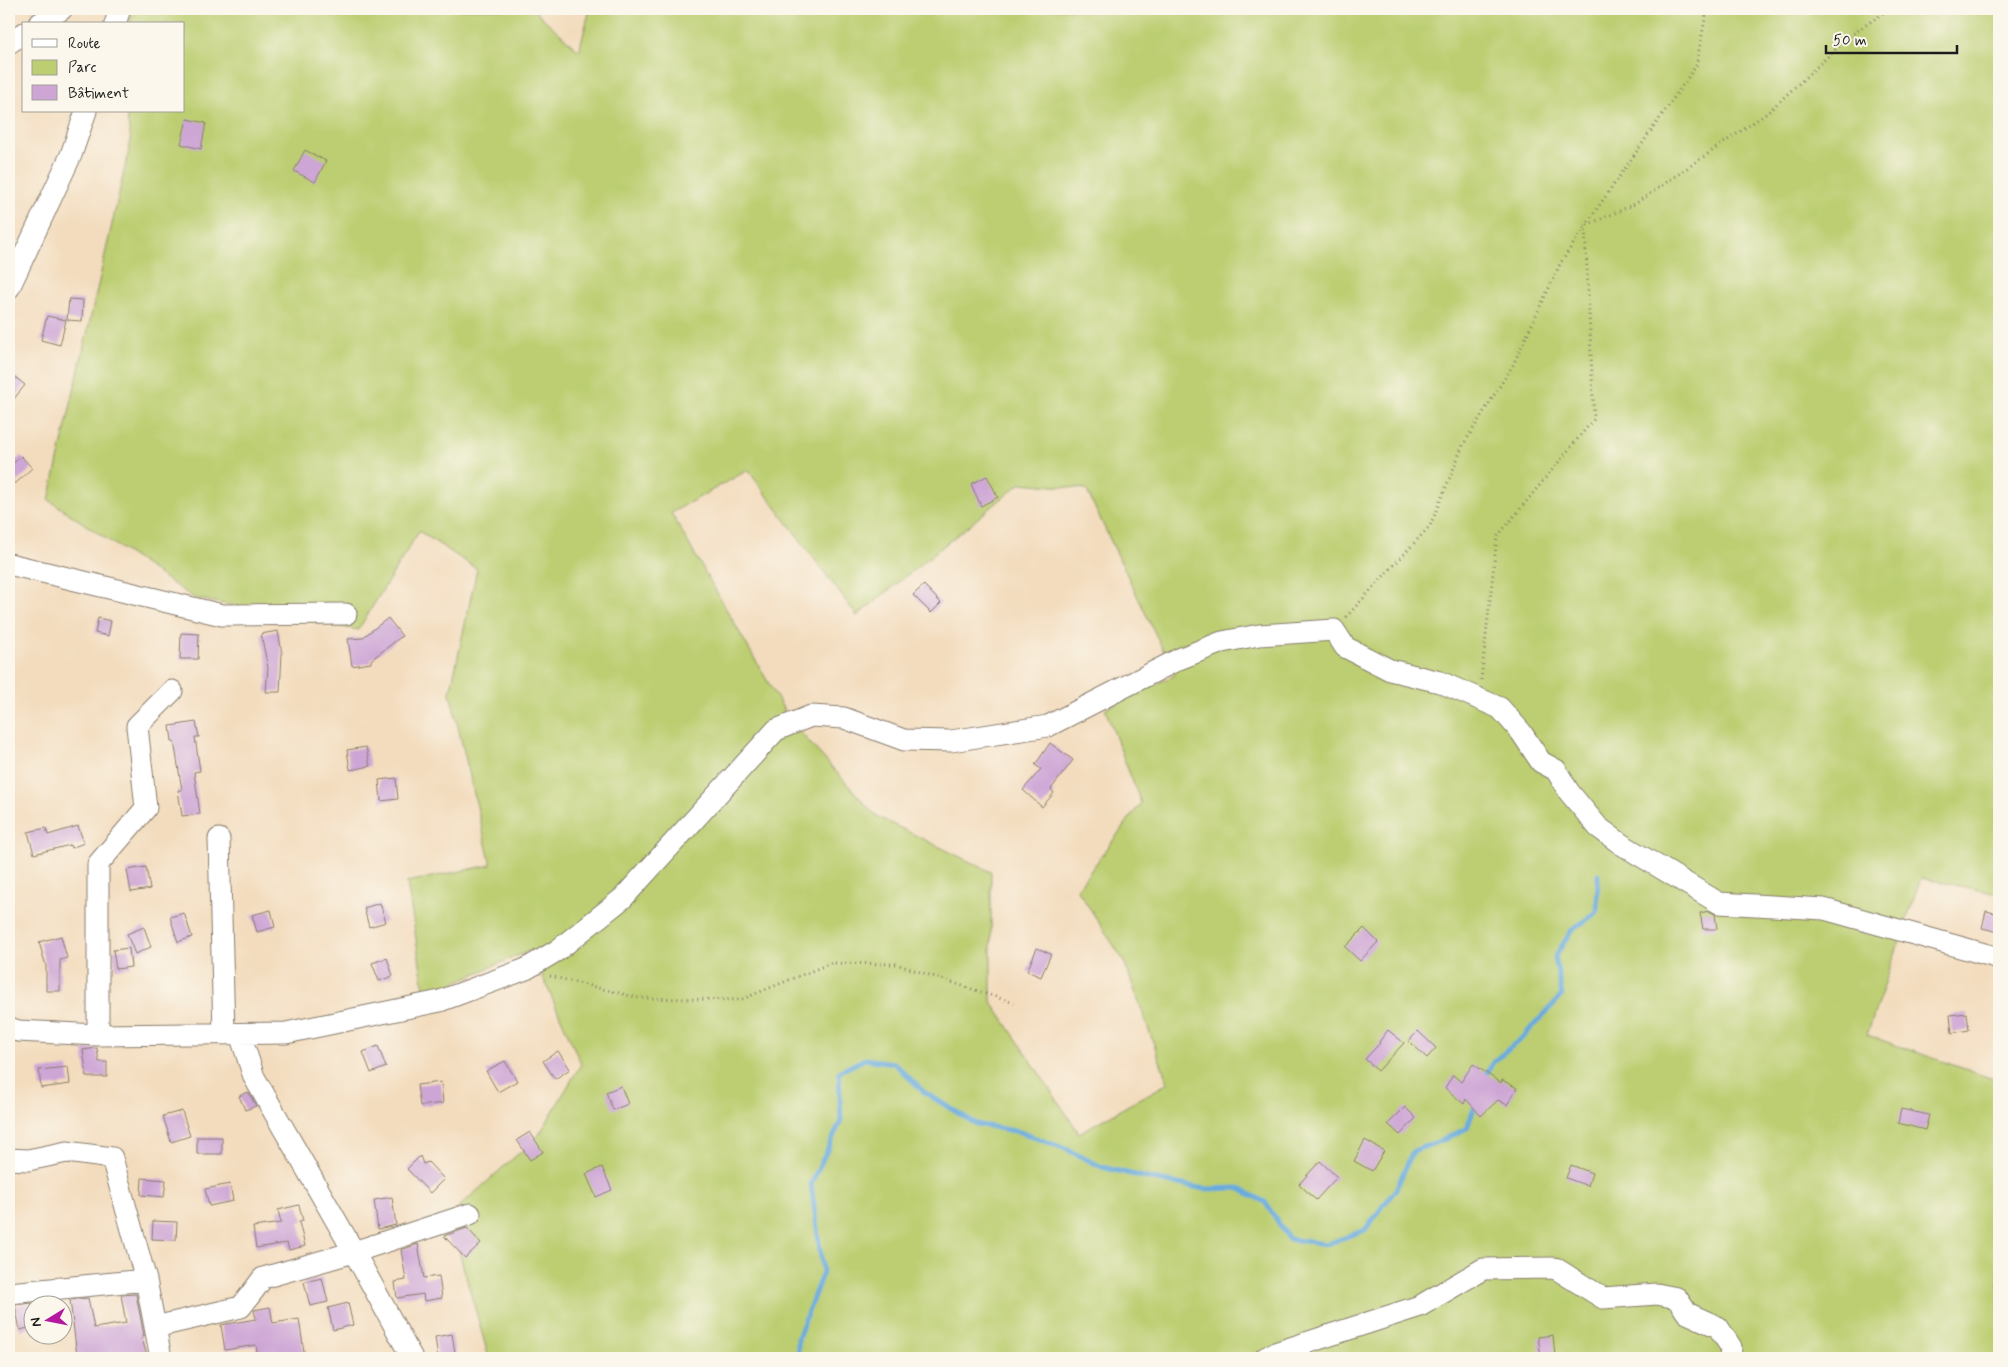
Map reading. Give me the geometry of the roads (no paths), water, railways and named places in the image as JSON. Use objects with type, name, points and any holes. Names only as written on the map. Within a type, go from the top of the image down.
[{"type":"street","points":[[42,22],[62,9]]},
{"type":"street","points":[[116,22],[120,9]]},
{"type":"street","points":[[9,43],[22,34]]},
{"type":"street","points":[[9,288],[71,155],[86,112]]},
{"type":"street","points":[[9,564],[222,615],[346,614]]},
{"type":"street","points":[[9,1028],[18,1031],[98,1035],[286,1033],[440,1001],[526,969],[558,950],[623,898],[776,730],[811,716],[844,718],[904,740],[951,741],[1048,726],[1179,659],[1222,642],[1259,635],[1334,630],[1345,647],[1390,670],[1440,682],[1500,708],[1521,732],[1541,762],[1556,770],[1569,792],[1598,827],[1719,904],[1824,909],[1999,958]]},
{"type":"street","points":[[98,1035],[98,864],[146,808],[137,726],[172,691]]},
{"type":"street","points":[[219,839],[232,1034],[254,1077],[412,1358]]},
{"type":"street","points":[[9,1159],[28,1160],[67,1152],[112,1158],[146,1280],[161,1358]]},
{"type":"street","points":[[155,1327],[241,1307],[263,1278],[354,1252],[470,1214]]},
{"type":"street","points":[[1265,1358],[1275,1353],[1420,1306],[1483,1268],[1555,1268],[1603,1298],[1657,1294],[1677,1298],[1687,1313],[1718,1328],[1731,1347],[1730,1358]]},
{"type":"street","points":[[9,1293],[146,1280]]},
{"type":"waterway","points":[[1485,1078],[1493,1062],[1523,1037],[1562,995],[1555,957],[1571,931],[1597,912],[1598,874]]},
{"type":"waterway","points":[[798,1358],[798,1338],[823,1272],[811,1184],[841,1121],[839,1072],[865,1059],[894,1063],[924,1092],[976,1124],[1020,1132],[1066,1149],[1102,1167],[1147,1178],[1205,1189],[1238,1188],[1265,1202],[1289,1239],[1327,1244],[1365,1230],[1396,1189],[1413,1151],[1443,1140],[1467,1128],[1476,1103]]}]
